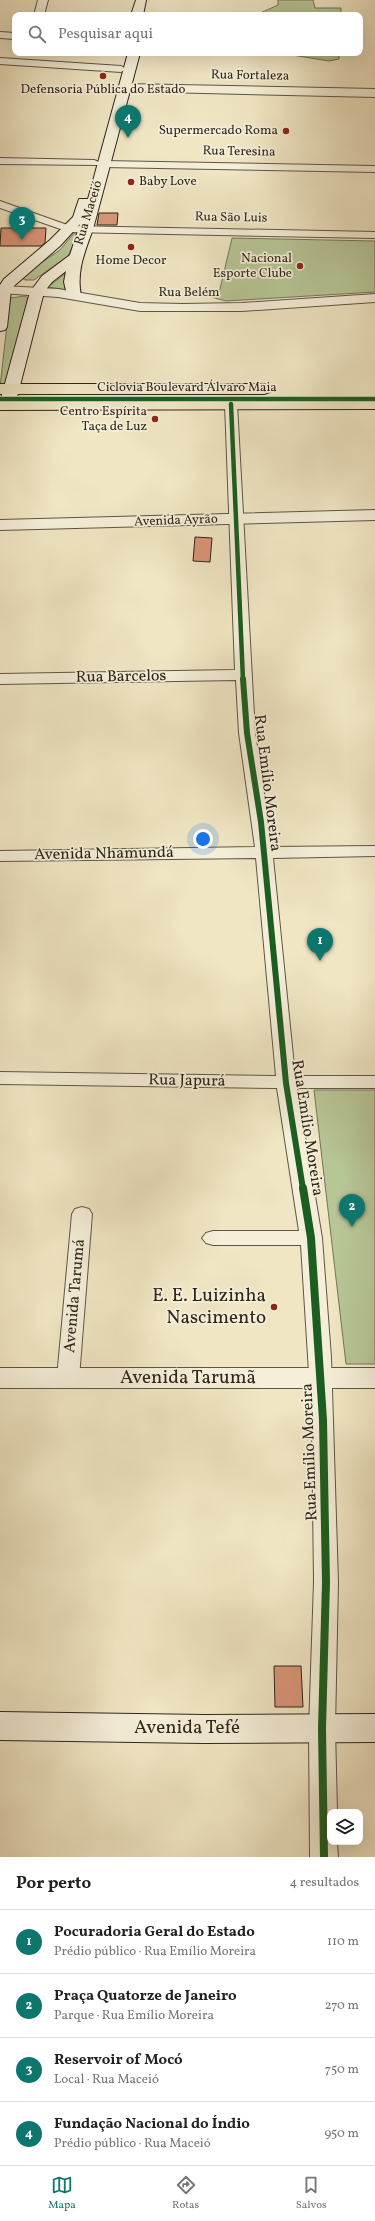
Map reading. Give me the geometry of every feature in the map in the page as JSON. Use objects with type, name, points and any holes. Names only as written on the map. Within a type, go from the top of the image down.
[{"type":"main road","points":[[138,12],[141,0]]},
{"type":"main road","points":[[146,12],[150,0]]},
{"type":"main road","points":[[0,35],[12,36]]},
{"type":"main road","name":"Rua Maceió","points":[[4,405],[5,389],[37,292],[48,280],[76,257],[82,224],[125,56]]},
{"type":"main road","name":"Rua Maceió","points":[[98,164],[125,88],[133,56]]},
{"type":"main road","name":"Rua Fortaleza","points":[[125,88],[375,93]]},
{"type":"main road","name":"Rua Maceió","points":[[4,290],[15,275],[55,243],[69,229],[82,224]]},
{"type":"main road","points":[[74,295],[71,282],[76,257]]},
{"type":"main road","points":[[15,275],[16,281],[24,284],[48,280]]},
{"type":"main road","points":[[0,327],[4,290]]},
{"type":"main road","points":[[5,389],[375,389]]},
{"type":"main road","points":[[4,405],[375,404]]},
{"type":"main road","name":"Avenida Ayrão","points":[[0,532],[375,515]]},
{"type":"main road","name":"Avenida Ayrão","points":[[237,522],[375,523]]},
{"type":"main road","name":"Avenida Ayrão","points":[[0,525],[84,528]]},
{"type":"main road","name":"Avenida Tarumã","points":[[0,1378],[375,1378]]},
{"type":"main road","name":"Avenida Tefé","points":[[0,1726],[204,1729],[375,1728]]},
{"type":"street","points":[[40,12],[44,0]]},
{"type":"street","points":[[0,61],[121,69]]},
{"type":"street","name":"Rua Teresina","points":[[0,161],[375,169]]},
{"type":"street","points":[[0,204],[69,229]]},
{"type":"street","points":[[35,217],[48,226],[55,243]]},
{"type":"street","name":"Rua São Luis","points":[[35,217],[82,224],[375,235]]},
{"type":"street","name":"Rua Belém","points":[[4,290],[74,295],[140,307],[192,309],[375,298]]},
{"type":"street","points":[[218,389],[221,397],[231,404],[240,399],[242,389]]},
{"type":"street","name":"Rua Emílio Moreira","points":[[231,404],[237,522],[242,675],[247,733],[264,853],[286,1083],[311,1238],[321,1378],[326,1582],[322,1728],[324,1857]]},
{"type":"street","name":"Rua Barcelos","points":[[0,679],[242,675]]},
{"type":"street","name":"Avenida Nhamundá","points":[[0,856],[375,851]]},
{"type":"street","name":"Rua Japurá","points":[[0,1078],[286,1083],[375,1082]]},
{"type":"street","name":"Avenida Tarumá","points":[[68,1378],[82,1214]]},
{"type":"street","points":[[213,1238],[311,1238]]},
{"type":"green space","points":[[278,0],[313,0],[315,8],[341,8],[341,12],[263,12],[278,5]]},
{"type":"green space","points":[[298,56],[339,56],[339,59],[329,61]]},
{"type":"green space","points":[[85,220],[68,256],[34,280],[25,280],[22,278],[22,276],[60,250]]},
{"type":"green space","name":"Nacional Esporte Clube","points":[[232,238],[375,241],[375,292],[226,301],[211,297],[219,293]]},
{"type":"green space","points":[[71,269],[67,290],[48,287]]},
{"type":"green space","points":[[25,296],[28,298],[5,387],[0,387],[10,298]]},
{"type":"green space","points":[[314,1090],[375,1090],[375,1364],[346,1364]]},
{"type":"building","points":[[99,213],[118,213],[117,225],[97,225]]},
{"type":"building","points":[[1,228],[46,228],[45,243],[41,246],[0,246]]},
{"type":"building","points":[[195,537],[212,538],[210,562],[193,561]]},
{"type":"building","points":[[274,1666],[301,1666],[303,1707],[275,1707]]},
{"type":"cycle path","name":"Ciclovia Boulevard Álvaro Maia","points":[[0,399],[375,399]]},
{"type":"cycle path","name":"Ciclovia Boulevard Álvaro Maia","points":[[231,404],[247,733],[261,822],[286,1083],[311,1238],[320,1357],[323,1420],[326,1582],[322,1728],[324,1857]]},
{"type":"place","name":"Defensoria Pública do Estado","points":[[103,76]]},
{"type":"place","name":"Supermercado Roma","points":[[286,131]]},
{"type":"place","name":"Fundação Nacional do Índio","points":[[128,138]]},
{"type":"place","name":"Baby Love","points":[[131,182]]},
{"type":"place","name":"Reservoir of Mocó","points":[[22,240]]},
{"type":"place","name":"Home Decor","points":[[131,247]]},
{"type":"place","name":"Nacional Esporte Clube","points":[[300,266]]},
{"type":"place","name":"Centro Espírita Taça de Luz","points":[[155,419]]},
{"type":"place","name":"Pocuradoria Geral do Estado","points":[[320,961]]},
{"type":"place","name":"Praça Quatorze de Janeiro","points":[[352,1227]]},
{"type":"place","name":"E. E. Luizinha Nascimento","points":[[274,1307]]}]
